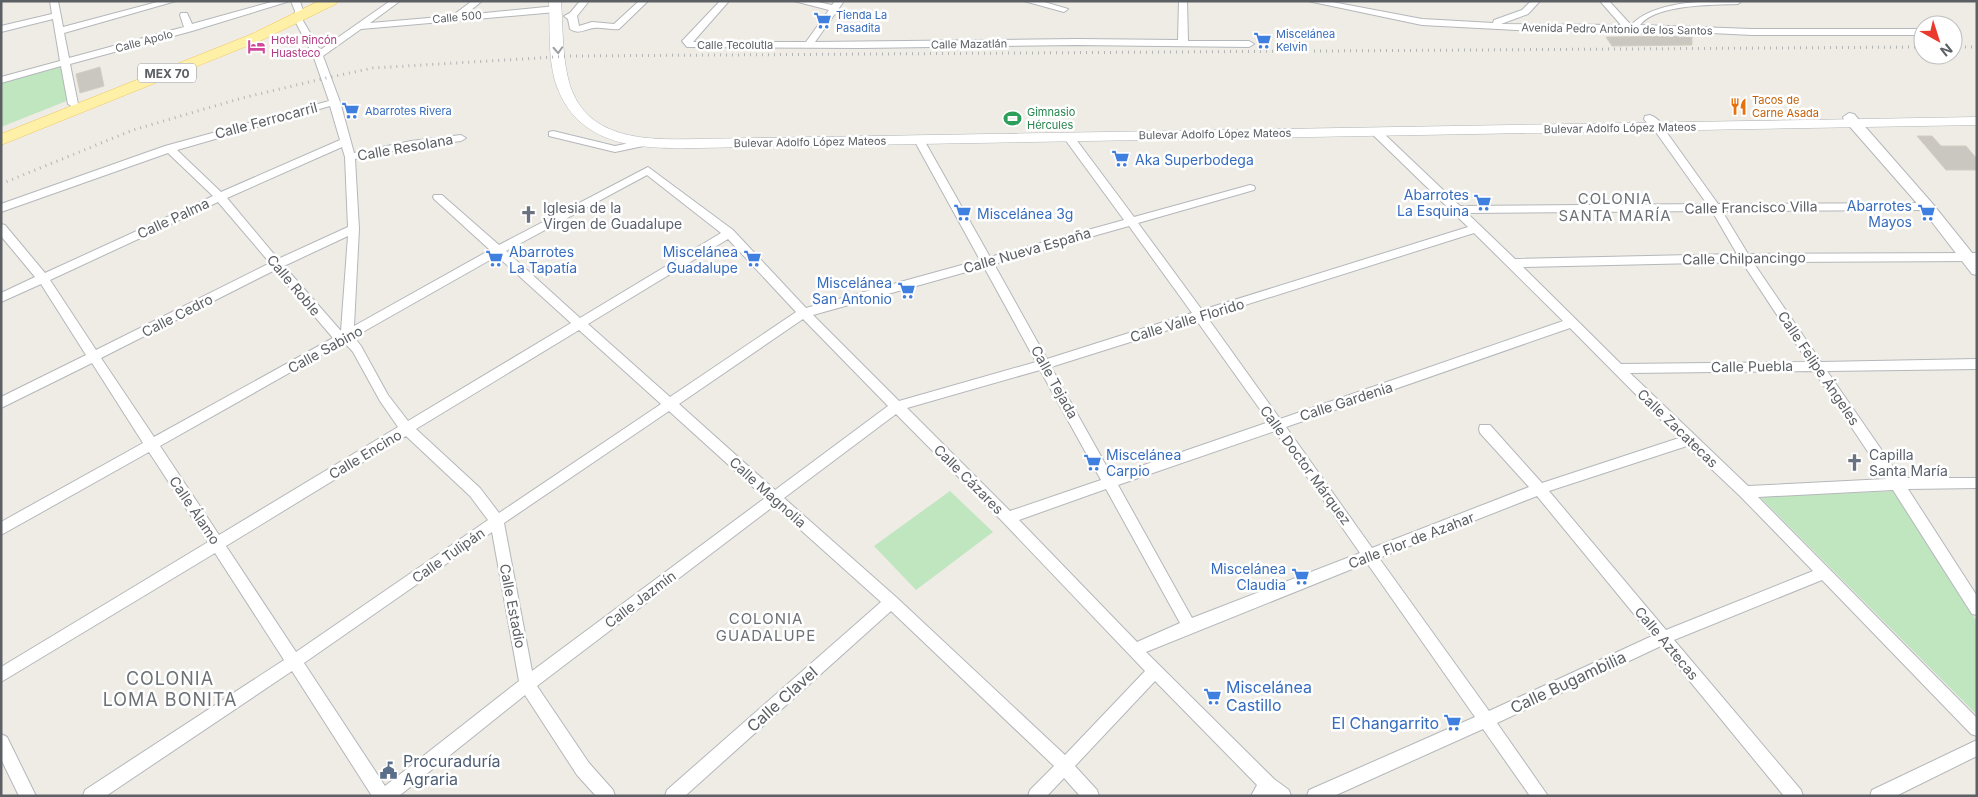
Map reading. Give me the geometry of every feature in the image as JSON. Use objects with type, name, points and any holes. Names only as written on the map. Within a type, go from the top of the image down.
[{"type":"main road","name":"MEX 70","points":[[1,133],[319,1]]},
{"type":"main road","name":"MEX 70","points":[[1,140],[257,37],[297,10],[331,1]]},
{"type":"main road","name":"Bulevar Adolfo López Mateos","points":[[564,9],[572,67],[580,99],[587,109],[599,118],[628,132],[651,135],[713,137],[1068,136],[1654,123],[1851,120],[1977,121]]},
{"type":"main road","name":"Bulevar Adolfo López Mateos","points":[[564,9],[562,80],[569,102],[576,113],[588,124],[606,133],[644,143],[919,136],[1378,129]]},
{"type":"main road","name":"Bulevar Adolfo López Mateos","points":[[1851,120],[1977,114]]},
{"type":"street","points":[[54,1],[73,104]]},
{"type":"street","points":[[60,31],[172,1]]},
{"type":"street","name":"Calle Apolo","points":[[1,80],[286,1]]},
{"type":"street","points":[[318,55],[396,1]]},
{"type":"street","points":[[456,17],[478,1]]},
{"type":"street","points":[[585,1],[564,9],[575,29],[583,29],[592,25],[616,27],[644,1]]},
{"type":"street","name":"Calle Tecolutla","points":[[725,1],[687,41],[690,45],[809,45]]},
{"type":"street","points":[[798,1],[837,5],[809,45]]},
{"type":"street","points":[[1028,1],[1064,9]]},
{"type":"street","points":[[1183,1],[1183,42],[1249,44]]},
{"type":"street","name":"Avenida Pedro Antonio de los Santos","points":[[1312,1],[1422,22],[1631,29],[1672,28],[1752,32],[1913,32]]},
{"type":"street","points":[[1487,25],[1525,12],[1536,1]]},
{"type":"street","points":[[1604,1],[1631,29],[1641,17],[1654,11],[1686,4],[1738,1]]},
{"type":"street","name":"Calle 500","points":[[358,27],[564,9]]},
{"type":"street","points":[[297,10],[318,55],[335,102]]},
{"type":"street","points":[[1,29],[57,15]]},
{"type":"street","points":[[184,15],[189,29]]},
{"type":"street","name":"Calle Mazatlán","points":[[809,45],[1183,42]]},
{"type":"street","name":"Calle Ferrocarril","points":[[1,208],[82,177],[169,148],[252,122],[335,102],[350,157],[354,229],[347,337]]},
{"type":"street","points":[[1851,120],[1972,257],[1977,270]]},
{"type":"street","name":"Calle Felipe Ángeles","points":[[1654,123],[1715,208],[1745,258],[1977,609]]},
{"type":"street","name":"Calle Zacatecas","points":[[1378,129],[1455,210],[1512,263],[1689,440],[1745,492],[1977,729]]},
{"type":"street","points":[[552,134],[615,149],[644,143]]},
{"type":"street","name":"Calle Tejada","points":[[919,136],[1190,626]]},
{"type":"street","name":"Calle Doctor Márquez","points":[[1068,136],[1132,221],[1540,796]]},
{"type":"street","name":"Calle Resolana","points":[[350,157],[411,144],[461,138]]},
{"type":"street","name":"Calle Palma","points":[[1,298],[346,141]]},
{"type":"street","name":"Calle Roble","points":[[169,148],[220,197],[335,334],[347,337],[357,348],[384,398],[406,428]]},
{"type":"street","name":"Calle Cázares","points":[[648,170],[729,233],[804,313],[1136,649],[1264,791],[1283,796]]},
{"type":"street","name":"Calle Sabino","points":[[1,529],[347,337],[499,250],[648,170]]},
{"type":"street","name":"Calle Nueva España","points":[[804,313],[1250,188]]},
{"type":"street","name":"Calle Magnolia","points":[[438,197],[891,602],[1064,765],[1091,796]]},
{"type":"street","name":"Calle Francisco Villa","points":[[1455,210],[1927,206]]},
{"type":"street","name":"Calle Álamo","points":[[1,228],[43,279],[92,357],[218,543],[293,662],[382,796]]},
{"type":"street","name":"Calle Valle Florido","points":[[896,406],[1045,364],[1476,228]]},
{"type":"street","name":"Calle Cedro","points":[[1,403],[278,264],[354,229]]},
{"type":"street","name":"Calle Encino","points":[[1,675],[729,233]]},
{"type":"street","name":"Calle Chilpancingo","points":[[1512,263],[1745,258],[1972,257]]},
{"type":"street","name":"Calle Tulipán","points":[[91,796],[293,662],[804,313]]},
{"type":"street","name":"Calle Gardenia","points":[[1008,518],[1110,481],[1438,371],[1571,323]]},
{"type":"street","name":"Calle Puebla","points":[[1617,369],[1977,364]]},
{"type":"street","name":"Calle Jazmín","points":[[386,796],[528,684],[896,406]]},
{"type":"street","name":"Calle Estadio","points":[[406,428],[475,492],[497,521],[528,684],[583,769],[607,796]]},
{"type":"street","name":"Calle Aztecas","points":[[1486,429],[1539,489],[1795,796]]},
{"type":"street","name":"Calle Flor de Azahar","points":[[1136,649],[1539,489],[1689,440]]},
{"type":"street","points":[[1745,492],[1896,484],[1977,484]]},
{"type":"street","name":"Calle Bugambilia","points":[[1315,796],[1663,638],[1823,573]]},
{"type":"street","name":"Calle Clavel","points":[[673,796],[891,602]]},
{"type":"street","points":[[1036,796],[1155,671]]},
{"type":"street","points":[[1,742],[28,796]]},
{"type":"street","points":[[1878,796],[1977,748]]},
{"type":"green space","points":[[62,66],[69,100],[1,127],[1,82]]},
{"type":"green space","points":[[950,491],[993,532],[916,590],[874,546]]},
{"type":"green space","points":[[1896,491],[1977,622],[1977,715],[1760,497]]},
{"type":"building","points":[[1692,36],[1692,45],[1612,46],[1606,37]]},
{"type":"building","points":[[100,67],[104,86],[80,93],[76,74]]},
{"type":"building","points":[[1917,136],[1932,136],[1941,146],[1966,146],[1977,159],[1977,170],[1946,170]]},
{"type":"railway","points":[[1,184],[133,130],[242,98],[373,68],[571,56],[1913,47]]},
{"type":"railway","points":[[1963,47],[1977,47]]},
{"type":"place","name":"Tienda La Pasadita","points":[[822,21]]},
{"type":"place","name":"Miscelánea Kelvin","points":[[1262,40]]},
{"type":"place","name":"Hotel Rincón Huasteco","points":[[257,46]]},
{"type":"place","name":"Tacos de Carne Asada","points":[[1738,106]]},
{"type":"place","name":"Abarrotes Rivera","points":[[351,111]]},
{"type":"place","name":"Gimnasio Hércules","points":[[1013,118]]},
{"type":"place","name":"Aka Superbodega","points":[[1121,159]]},
{"type":"place","name":"Abarrotes La Esquina","points":[[1483,202]]},
{"type":"place","name":"Miscelánea 3g","points":[[963,213]]},
{"type":"place","name":"Abarrotes Mayos","points":[[1926,213]]},
{"type":"place","name":"Iglesia de la Virgen de Guadalupe","points":[[529,215]]},
{"type":"place","name":"Abarrotes La Tapatía","points":[[495,259]]},
{"type":"place","name":"Miscelánea Guadalupe","points":[[752,259]]},
{"type":"place","name":"Miscelánea San Antonio","points":[[906,290]]},
{"type":"place","name":"Miscelánea Carpio","points":[[1092,462]]},
{"type":"place","name":"Capilla Santa María","points":[[1855,462]]},
{"type":"place","name":"Miscelánea Claudia","points":[[1300,576]]},
{"type":"place","name":"Miscelánea Castillo","points":[[1212,696]]},
{"type":"place","name":"El Changarrito","points":[[1453,723]]},
{"type":"place","name":"Procuraduría Agraria","points":[[389,770]]},
{"type":"district","name":"COLONIA SANTA MARÍA","points":[[1615,206]]},
{"type":"district","name":"COLONIA GUADALUPE","points":[[766,626]]},
{"type":"district","name":"COLONIA LOMA BONITA","points":[[170,688]]}]
